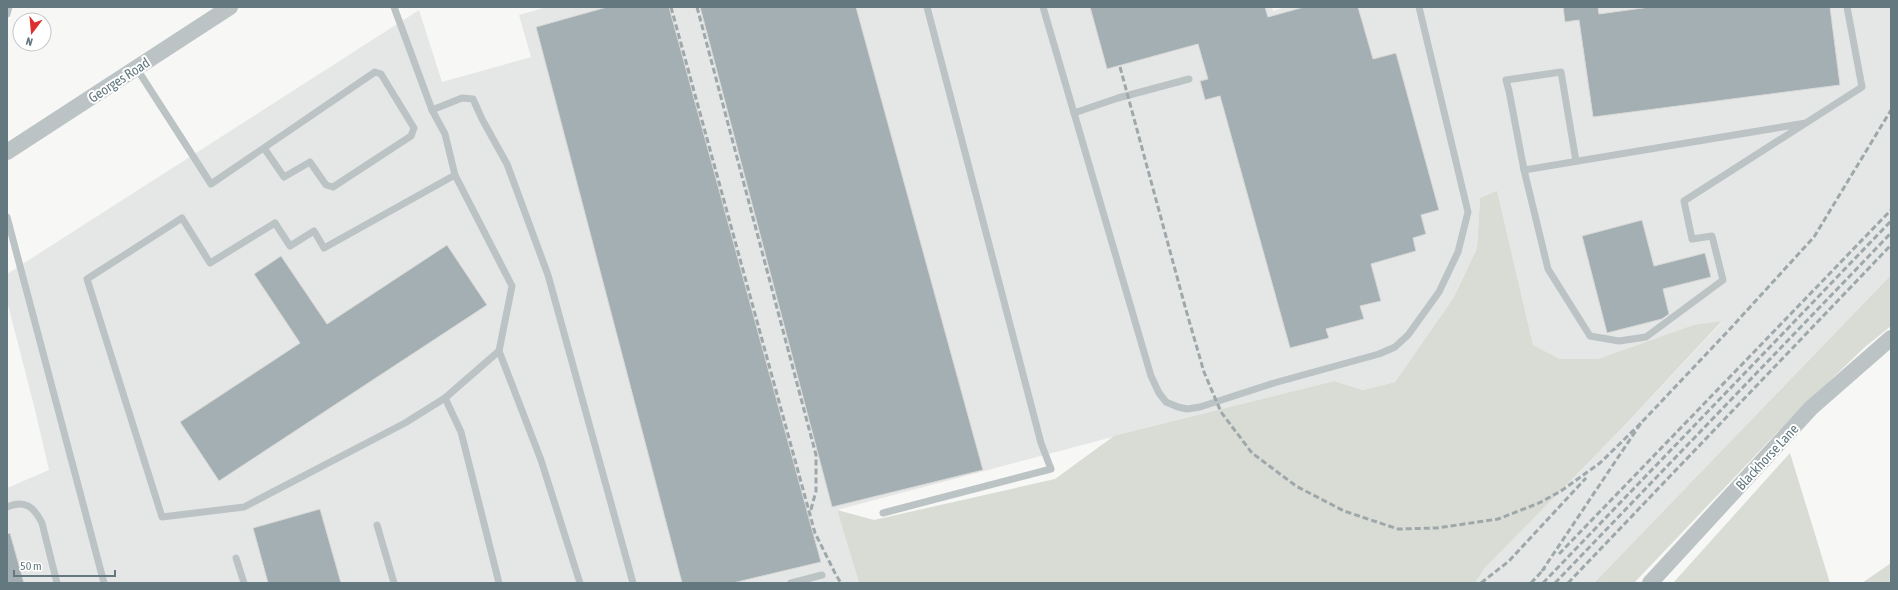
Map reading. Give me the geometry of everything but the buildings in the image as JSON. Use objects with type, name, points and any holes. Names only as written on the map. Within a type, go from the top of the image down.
[{"type":"street","name":"Georges Road","points":[[7,152],[137,69],[230,7]]},
{"type":"street","name":"Blackhorse Lane","points":[[1650,583],[1812,408],[1891,338]]},
{"type":"lane","points":[[7,14],[9,7]]},
{"type":"lane","points":[[394,7],[432,110],[445,134],[456,175],[512,286],[499,351],[541,460],[580,583]]},
{"type":"lane","points":[[883,512],[1051,469],[1041,443],[927,7]]},
{"type":"lane","points":[[1043,7],[1151,376],[1159,393],[1166,402],[1178,408],[1187,409],[1200,407],[1274,383],[1379,354],[1395,347],[1408,335],[1439,292],[1458,252],[1468,212],[1418,7]]},
{"type":"lane","points":[[1576,161],[1561,72],[1506,80],[1510,91],[1524,170],[1548,269],[1590,336],[1619,341],[1646,337],[1723,280],[1712,236],[1692,239],[1684,201],[1862,87],[1847,7]]},
{"type":"lane","points":[[137,69],[211,184],[375,72],[381,74],[414,128],[411,136],[334,187],[326,185],[310,162],[284,177],[264,148]]},
{"type":"lane","points":[[1074,113],[1118,98],[1189,79]]},
{"type":"lane","points":[[432,110],[462,98],[474,99],[482,119],[507,164],[548,275],[633,583]]},
{"type":"lane","points":[[1524,170],[1806,123]]},
{"type":"lane","points":[[456,175],[324,248],[314,231],[290,246],[275,223],[210,263],[182,218],[87,279],[162,517],[244,507],[405,423],[445,398],[499,351]]},
{"type":"lane","points":[[7,217],[104,583]]},
{"type":"lane","points":[[445,398],[461,432],[499,583]]},
{"type":"lane","points":[[7,507],[16,503],[24,504],[38,514],[42,523],[57,583]]},
{"type":"lane","points":[[377,525],[394,583]]},
{"type":"lane","points":[[236,558],[244,583]]},
{"type":"lane","points":[[790,583],[822,575]]},
{"type":"shaded area","points":[[547,7],[1272,7],[1273,11],[1285,7],[1891,7],[1891,275],[1594,583],[1475,583],[1484,569],[1624,426],[1722,322],[1693,325],[1598,359],[1560,359],[1533,345],[1497,192],[1480,198],[1477,248],[1454,297],[1395,382],[1363,390],[1334,381],[1120,435],[837,510],[859,583],[7,583],[7,488],[49,470],[7,301],[7,274],[419,10],[442,82],[531,57],[519,15]]},
{"type":"shaded area","points":[[1497,191],[1533,345],[1560,359],[1598,359],[1693,325],[1722,321],[1624,426],[1484,569],[1475,583],[859,583],[837,510],[874,520],[1055,479],[1114,436],[1334,381],[1363,390],[1395,382],[1454,297],[1477,248],[1480,198]]},
{"type":"shaded area","points":[[1891,275],[1891,326],[1865,347],[1791,418],[1634,583],[1594,583]]},
{"type":"shaded area","points":[[1790,453],[1830,583],[1673,583]]},
{"type":"shaded area","points":[[1891,563],[1891,583],[1862,583]]},
{"type":"railway","points":[[671,7],[815,533],[841,583]]},
{"type":"railway","points":[[697,7],[816,455],[816,491],[810,513]]},
{"type":"railway","points":[[1120,67],[1204,372],[1221,412],[1252,453],[1296,486],[1344,511],[1398,529],[1437,528],[1498,519],[1539,503],[1561,491],[1600,463],[1641,423]]},
{"type":"railway","points":[[1542,571],[1641,423],[1814,237],[1891,110]]},
{"type":"railway","points":[[1559,554],[1891,210]]},
{"type":"railway","points":[[1543,583],[1891,221]]},
{"type":"railway","points":[[1555,583],[1891,233]]},
{"type":"railway","points":[[1568,583],[1891,245]]},
{"type":"railway","points":[[1481,583],[1509,561],[1586,478]]},
{"type":"railway","points":[[1531,583],[1545,568]]}]
